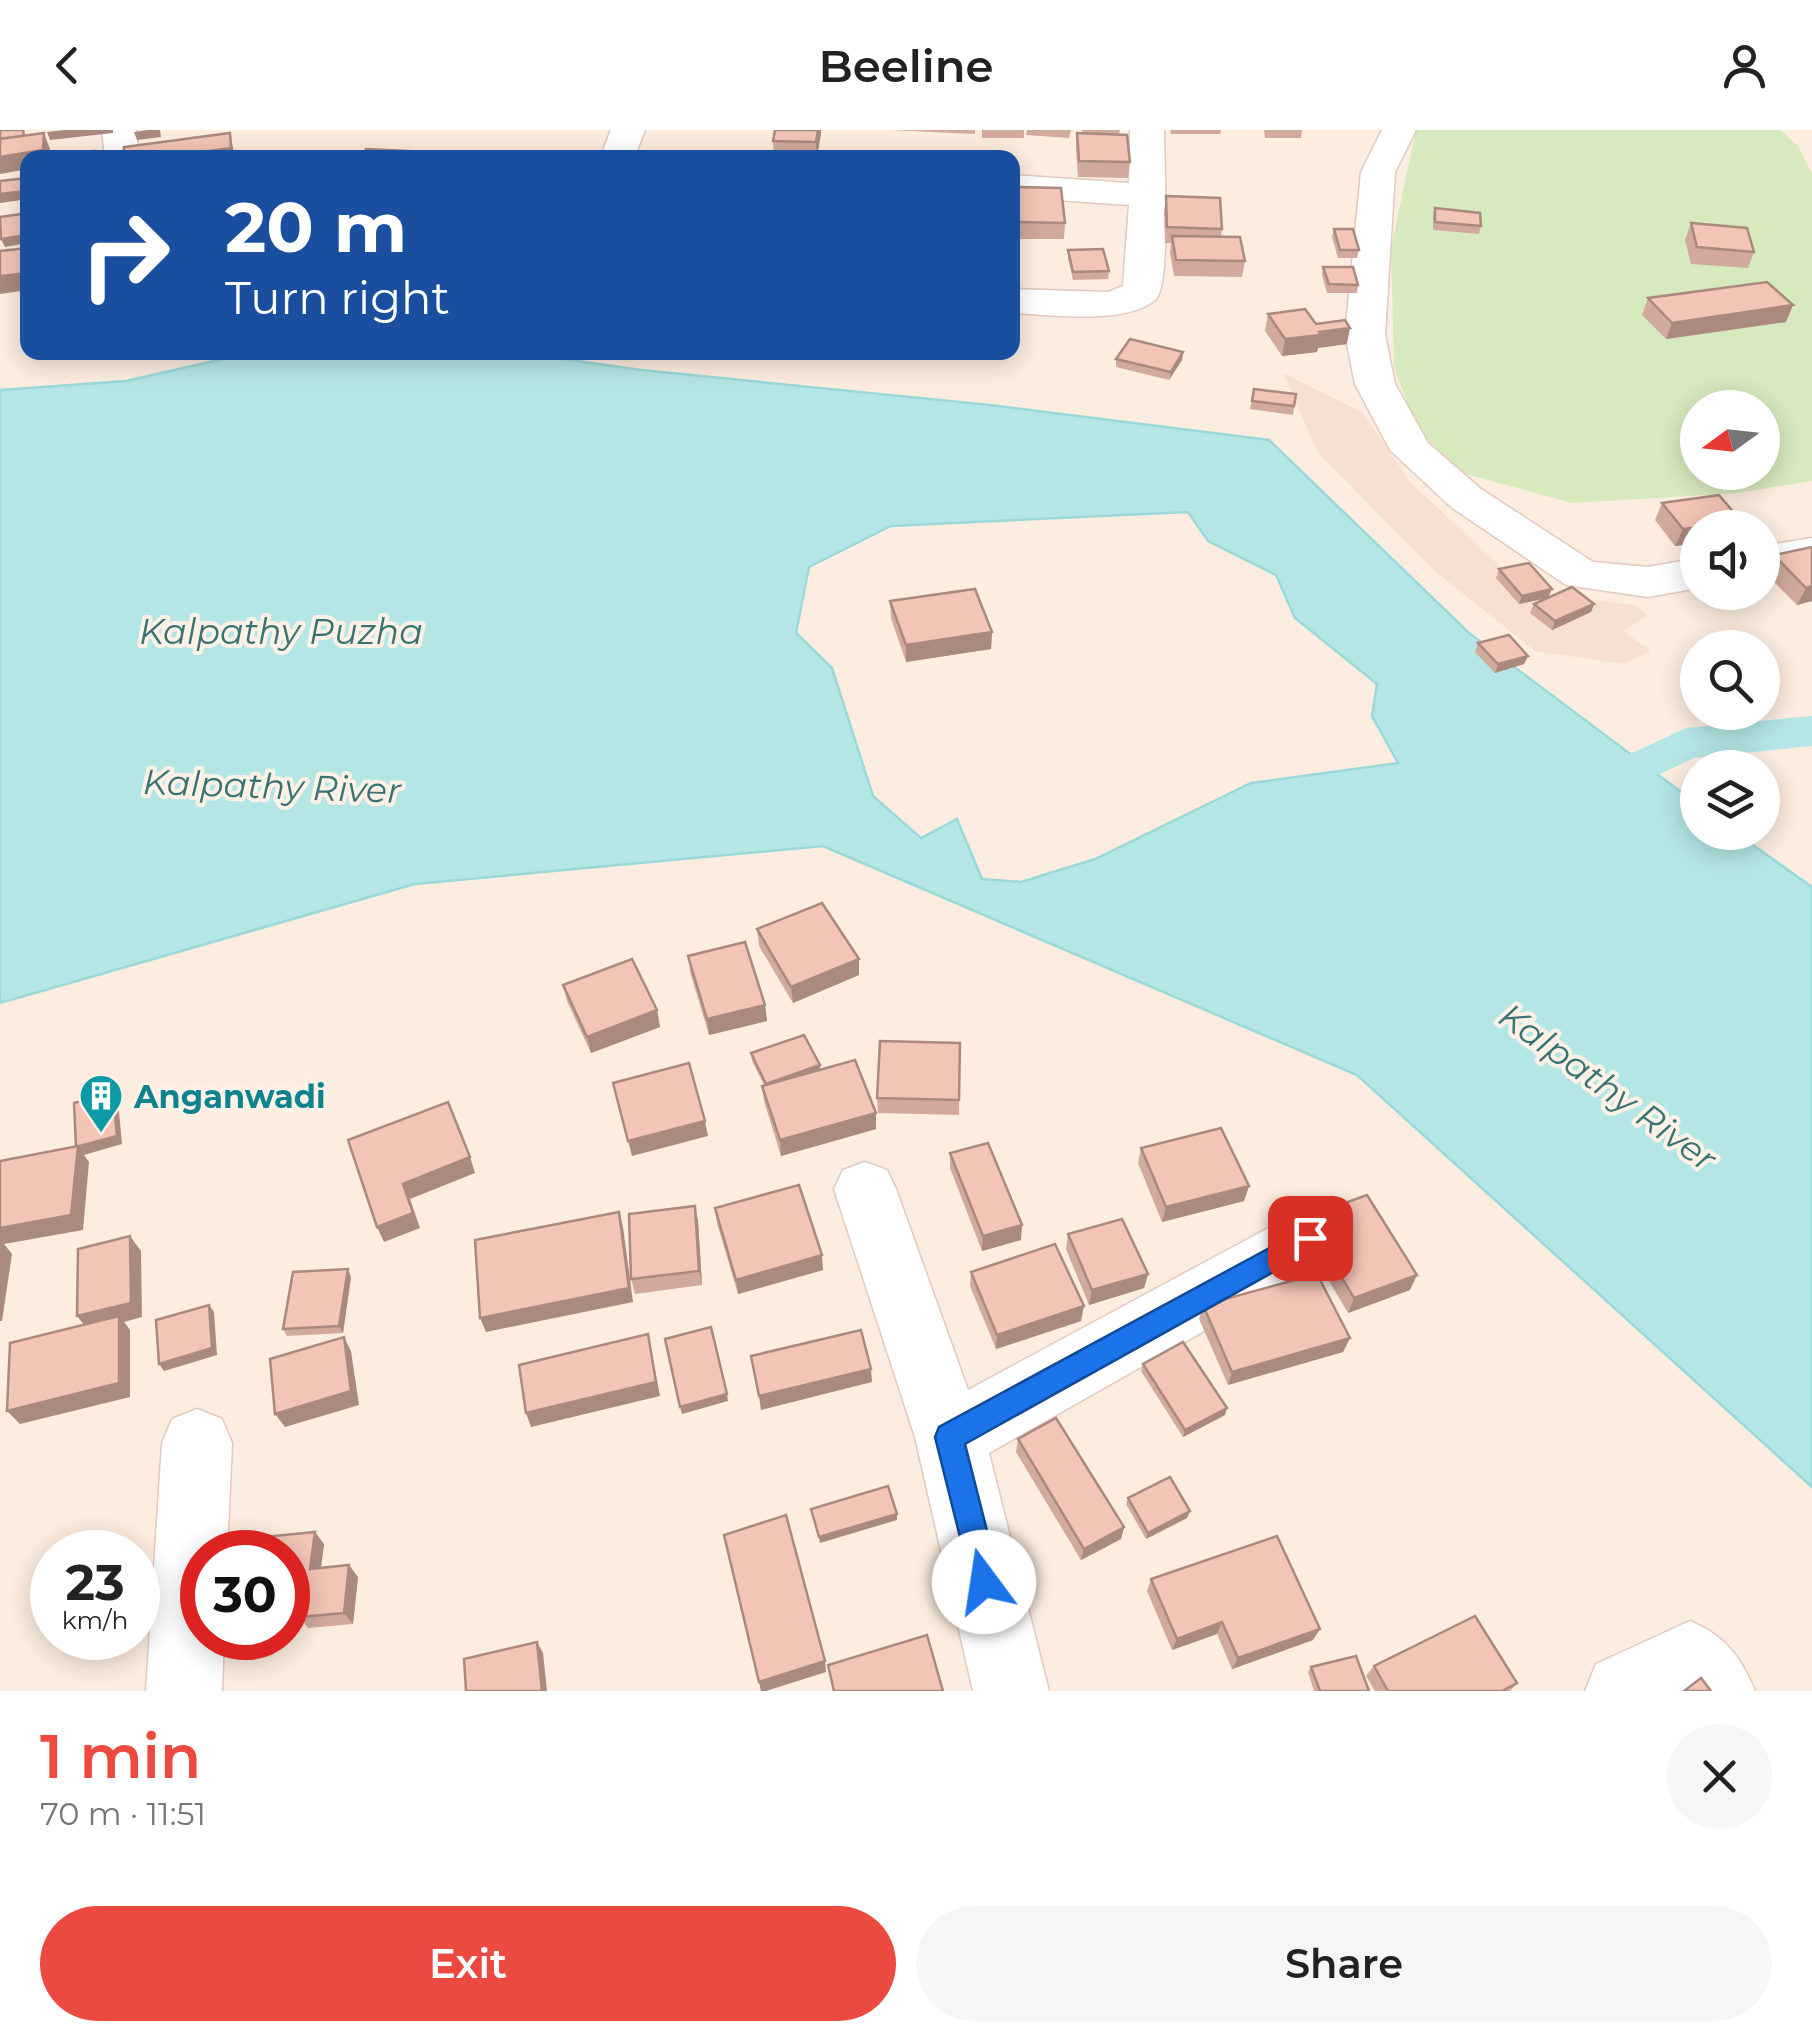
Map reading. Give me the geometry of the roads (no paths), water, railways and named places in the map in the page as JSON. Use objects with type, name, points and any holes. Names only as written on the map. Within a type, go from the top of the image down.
[{"type":"street","points":[[1020,301],[1114,304],[1140,292],[1147,240],[1147,130]]},
{"type":"street","points":[[1399,130],[1378,172],[1364,335],[1375,384],[1411,450],[1466,498],[1582,575],[1648,582],[1680,576]]},
{"type":"street","points":[[1020,187],[1146,195]]},
{"type":"street","points":[[1780,558],[1812,552]]},
{"type":"street","points":[[865,1189],[950,1437],[1011,1691]]},
{"type":"street","points":[[950,1437],[1310,1238]]},
{"type":"street","points":[[184,1691],[197,1443]]},
{"type":"street","points":[[1623,1691],[1690,1659],[1718,1691]]},
{"type":"water","name":"Kalpathy Puzha","points":[[218,360],[571,360],[990,405],[1269,440],[1469,633],[1680,791],[1680,850],[1760,850],[1812,887],[1812,1487],[1357,1075],[823,846],[415,884],[0,1003],[0,390],[126,381]],"holes":[[[1188,512],[1208,541],[1276,575],[1295,618],[1377,684],[1372,716],[1398,763],[1251,783],[1095,859],[1021,882],[982,879],[957,819],[921,838],[873,796],[832,668],[796,633],[809,567],[891,526]]]},
{"type":"waterway","points":[[1588,792],[1686,743],[1812,731]]},
{"type":"place","name":"Anganwadi","points":[[101,1134]]},
{"type":"water label","name":"Kalpathy River","points":[[272,786]]},
{"type":"water label","name":"Kalpathy River","points":[[1608,1087]]}]
